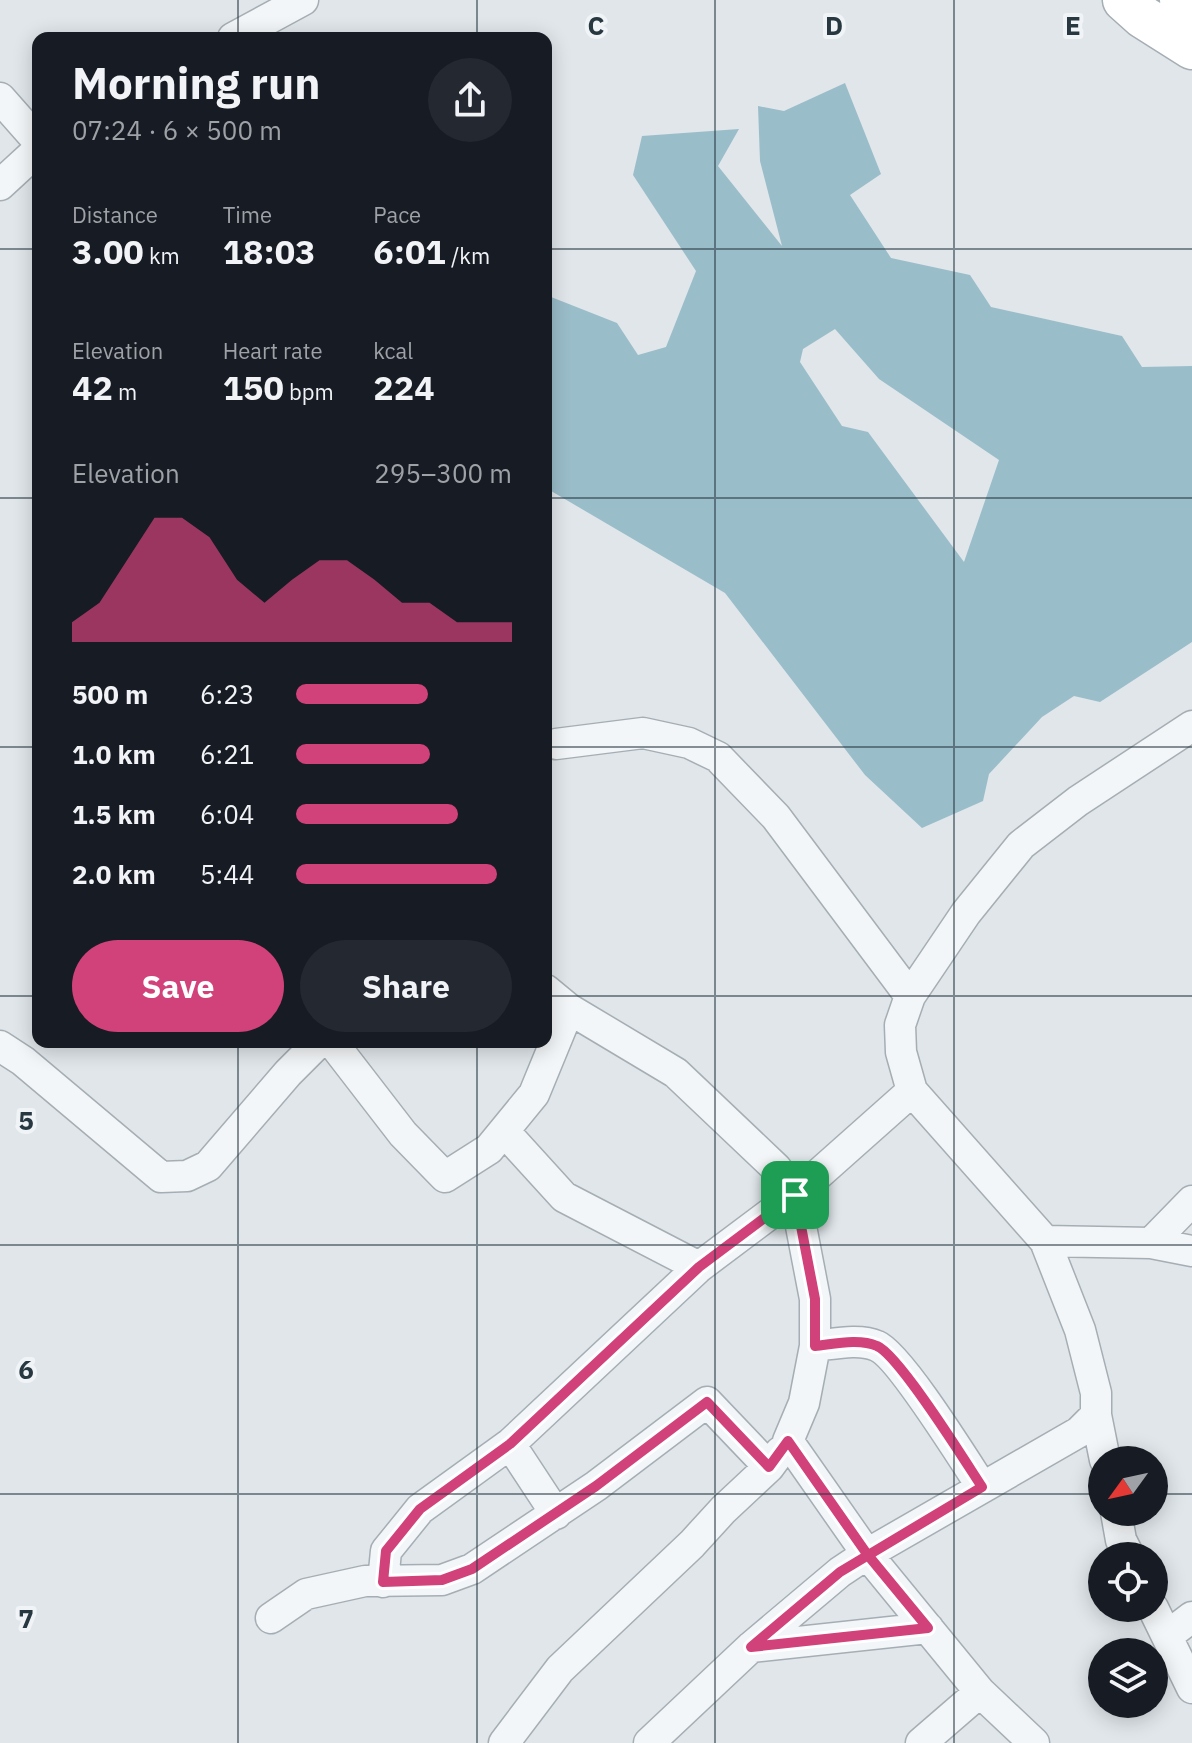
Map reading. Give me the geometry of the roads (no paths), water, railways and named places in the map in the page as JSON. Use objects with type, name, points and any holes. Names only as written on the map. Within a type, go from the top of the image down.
[{"type":"main road","points":[[1124,0],[1143,17],[1192,48]]},
{"type":"main road","points":[[1181,0],[1192,13]]},
{"type":"street","points":[[244,32],[303,0]]},
{"type":"street","points":[[0,98],[32,134]]},
{"type":"street","points":[[0,185],[32,156]]},
{"type":"street","points":[[1102,1446],[1096,1415],[1096,1393],[1080,1330],[1045,1241],[912,1091],[901,1052],[900,1025],[910,996],[966,913],[1021,845],[1078,801],[1192,726]]},
{"type":"street","points":[[556,744],[643,733],[689,743],[718,757],[776,817],[910,996]]},
{"type":"street","points":[[504,1743],[560,1669],[769,1467],[788,1441],[804,1403],[815,1346],[815,1299],[795,1195],[776,1168],[676,1073],[569,1009],[552,995]]},
{"type":"street","points":[[337,1048],[403,1134],[445,1177],[489,1149],[534,1094],[569,1009]]},
{"type":"street","points":[[0,1046],[23,1061],[161,1177],[187,1176],[208,1166],[313,1048]]},
{"type":"street","points":[[383,1582],[386,1551],[420,1509],[510,1444],[699,1267],[795,1195],[912,1091]]},
{"type":"street","points":[[504,1131],[564,1197],[699,1267]]},
{"type":"street","points":[[1172,1247],[1192,1201]]},
{"type":"street","points":[[1045,1241],[1172,1247]]},
{"type":"street","points":[[1172,1247],[1192,1279]]},
{"type":"street","points":[[815,1346],[860,1342],[880,1346],[901,1368],[982,1487]]},
{"type":"street","points":[[271,1618],[306,1594],[365,1581],[442,1580],[472,1569],[556,1514],[707,1402],[769,1467]]},
{"type":"street","points":[[649,1743],[751,1647],[840,1572],[1079,1432],[1096,1415]]},
{"type":"street","points":[[788,1441],[867,1554],[980,1692],[1034,1743]]},
{"type":"street","points":[[510,1444],[556,1514]]},
{"type":"street","points":[[1167,1636],[1192,1617]]},
{"type":"street","points":[[1160,1622],[1192,1688]]},
{"type":"street","points":[[751,1647],[928,1628]]},
{"type":"street","points":[[921,1743],[980,1692]]},
{"type":"water","points":[[845,83],[881,174],[850,195],[891,258],[970,275],[991,307],[1122,336],[1142,367],[1192,366],[1192,642],[1100,702],[1074,696],[1042,717],[989,774],[983,801],[922,828],[865,775],[725,593],[552,492],[552,297],[617,323],[638,355],[666,347],[696,271],[633,175],[642,136],[739,129],[718,166],[782,246],[760,161],[758,106],[784,111]],"holes":[[[835,329],[879,379],[999,460],[964,562],[868,432],[842,426],[800,362],[803,349]]]}]
